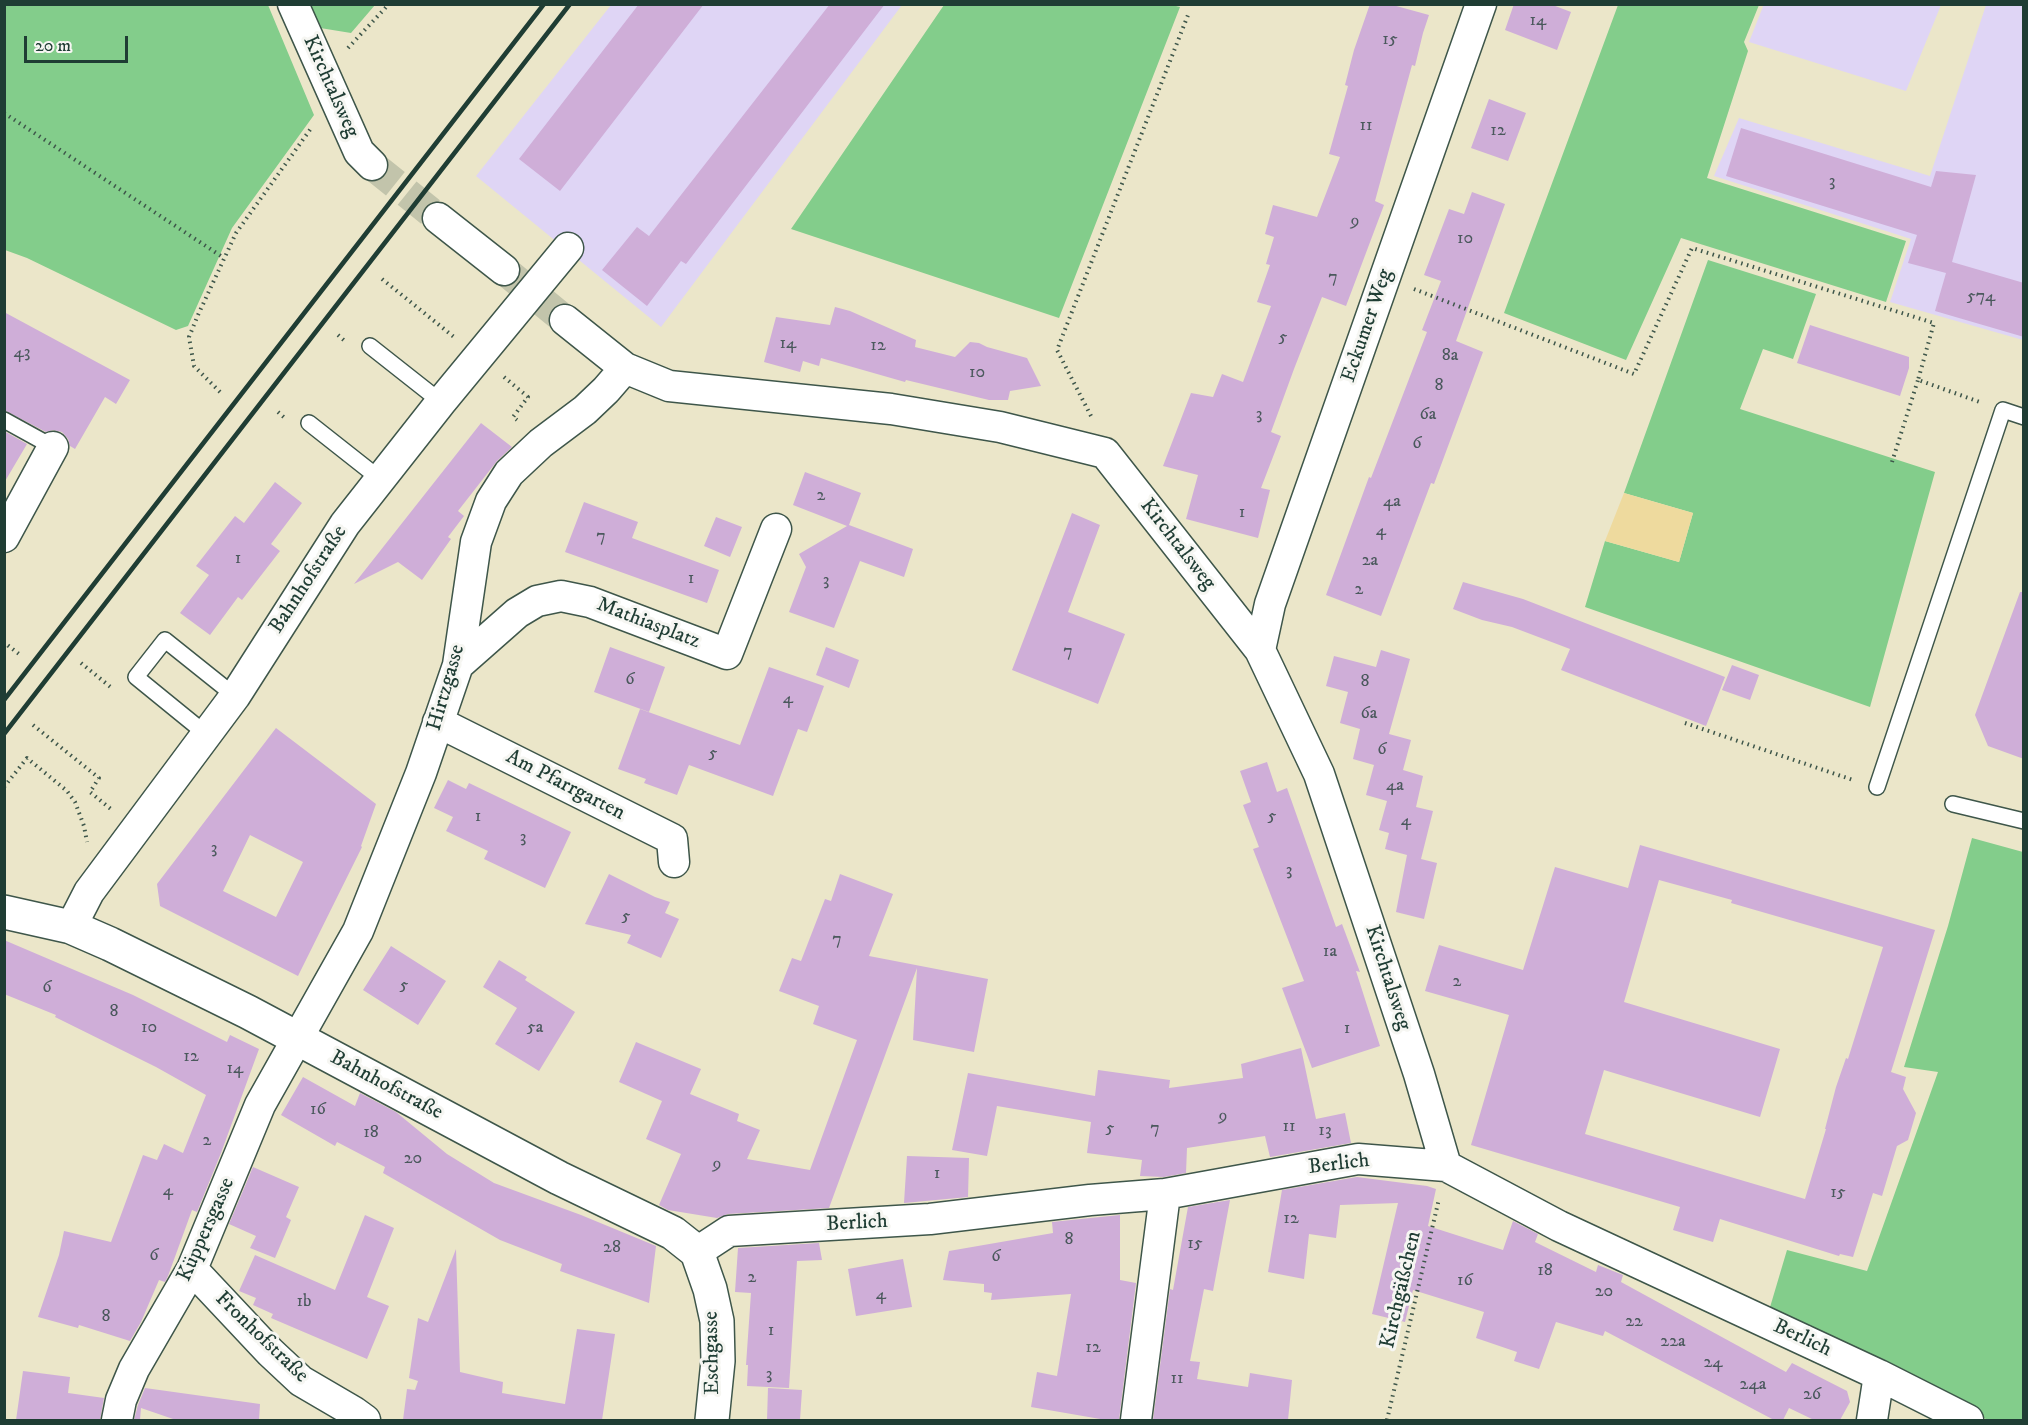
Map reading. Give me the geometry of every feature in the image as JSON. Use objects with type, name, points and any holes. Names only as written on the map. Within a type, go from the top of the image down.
[{"type":"street","name":"Kirchtalsweg","points":[[293,4],[359,152],[372,165]]},
{"type":"street","name":"Eckumer Weg","points":[[1260,650],[1270,604],[1481,4]]},
{"type":"street","points":[[438,218],[504,270]]},
{"type":"street","name":"Bahnhofstraße","points":[[71,927],[89,892],[235,696],[345,524],[441,402],[568,248]]},
{"type":"street","points":[[565,320],[625,368],[669,386],[891,409],[1000,427],[1105,453]]},
{"type":"street","name":"Hirtzgasse","points":[[298,1039],[358,931],[421,773],[458,665],[476,542],[491,501],[509,473],[541,443],[585,410],[625,368]]},
{"type":"street","points":[[4,537],[53,447]]},
{"type":"street","name":"Kirchtalsweg","points":[[1105,453],[1260,650],[1319,774],[1419,1074],[1446,1166]]},
{"type":"street","name":"Mathiasplatz","points":[[458,665],[517,613],[537,601],[561,596],[590,602],[727,654],[776,529]]},
{"type":"street","name":"Am Pfarrgarten","points":[[438,722],[672,839],[674,862]]},
{"type":"street","name":"Bahnhofstraße","points":[[4,912],[71,927],[142,960],[298,1039],[540,1168],[673,1233],[697,1252]]},
{"type":"street","name":"Küppersgasse","points":[[117,1420],[121,1400],[134,1370],[192,1269],[260,1105],[298,1039]]},
{"type":"street","name":"Berlich","points":[[697,1252],[729,1231],[930,1219],[1090,1200],[1165,1194],[1358,1159],[1446,1166],[1558,1226],[1879,1375],[1968,1420]]},
{"type":"street","points":[[1136,1420],[1165,1194]]},
{"type":"street","name":"Eschgasse","points":[[697,1252],[710,1289],[717,1321],[718,1361],[712,1420]]},
{"type":"street","name":"Fronhofstraße","points":[[192,1269],[262,1344],[301,1381],[365,1420]]},
{"type":"street","points":[[1872,1420],[1879,1375]]},
{"type":"lane","points":[[370,346],[441,402]]},
{"type":"lane","points":[[1877,788],[2003,410],[2024,417]]},
{"type":"lane","points":[[4,420],[53,447]]},
{"type":"lane","points":[[309,423],[380,478]]},
{"type":"lane","points":[[207,734],[136,677],[165,640],[235,696]]},
{"type":"lane","points":[[1953,804],[2024,821]]},
{"type":"path","points":[[320,64],[340,56],[389,4]]},
{"type":"path","points":[[1105,453],[1090,413],[1057,350],[1188,15]]},
{"type":"path","points":[[220,393],[194,366],[189,337],[236,233],[328,104],[335,99]]},
{"type":"path","points":[[4,113],[224,258]]},
{"type":"path","points":[[1385,278],[1634,374],[1692,248],[1934,323],[1892,462]]},
{"type":"path","points":[[382,279],[528,397],[513,417],[521,423]]},
{"type":"path","points":[[1918,380],[2003,410]]},
{"type":"path","points":[[4,646],[6,644],[19,654]]},
{"type":"path","points":[[1685,723],[1877,788]]},
{"type":"path","points":[[33,725],[99,778],[90,792],[115,812]]},
{"type":"path","points":[[4,787],[27,758],[67,791],[75,802],[84,826],[89,853],[108,867]]},
{"type":"path","name":"Kirchgäßchen","points":[[1387,1420],[1446,1166]]},
{"type":"shaded area","points":[[1764,4],[1941,5],[1906,91],[1749,42]]},
{"type":"shaded area","points":[[611,5],[902,5],[661,327],[476,176]]},
{"type":"shaded area","points":[[1986,5],[2023,5],[2023,340],[1890,302],[1911,239],[1714,176],[1739,118],[1930,176]]},
{"type":"green space","points":[[5,4],[268,5],[314,115],[232,228],[188,326],[176,330],[27,258],[5,250]]},
{"type":"green space","points":[[305,5],[375,5],[351,33],[314,27]]},
{"type":"green space","points":[[944,5],[1172,5],[1180,7],[1059,318],[791,229]]},
{"type":"green space","points":[[1618,5],[1759,5],[1744,42],[1748,51],[1707,178],[1906,241],[1886,302],[1681,238],[1626,360],[1504,313]]},
{"type":"green space","points":[[1708,260],[1816,294],[1793,359],[1763,349],[1740,409],[1935,472],[1870,707],[1585,607],[1605,541],[1679,562],[1693,513],[1624,493]]},
{"type":"green space","points":[[1972,838],[2023,852],[2023,1420],[1988,1420],[1768,1314],[1787,1250],[1867,1271],[1938,1072],[1904,1067],[1948,926]]},
{"type":"sand","points":[[1624,493],[1693,513],[1679,562],[1605,541]]},
{"type":"building","points":[[639,4],[704,4],[560,191],[519,159]]},
{"type":"building","points":[[830,4],[885,4],[686,264],[681,261],[647,306],[602,270],[637,227],[649,236]]},
{"type":"building","points":[[1370,4],[1389,4],[1429,15],[1415,66],[1412,65],[1375,201],[1384,205],[1346,306],[1322,297],[1294,369],[1271,432],[1281,436],[1261,488],[1270,490],[1258,538],[1186,519],[1198,475],[1163,466],[1191,393],[1213,397],[1222,374],[1243,382],[1271,306],[1257,302],[1270,265],[1266,264],[1274,237],[1265,234],[1273,205],[1317,217],[1340,157],[1329,154],[1348,86],[1345,85],[1354,50]]},
{"type":"building","points":[[1514,4],[1550,4],[1571,12],[1557,50],[1505,30]]},
{"type":"building","points":[[1489,99],[1526,113],[1508,161],[1471,148]]},
{"type":"building","points":[[1741,128],[1931,187],[1936,171],[1976,175],[1952,262],[2024,283],[2024,337],[1935,311],[1946,273],[1908,263],[1917,235],[1726,176]]},
{"type":"building","points":[[1472,192],[1505,204],[1456,341],[1483,352],[1434,484],[1431,483],[1381,616],[1326,595],[1369,477],[1371,478],[1427,332],[1422,330],[1441,281],[1424,275],[1449,209],[1464,214]]},
{"type":"building","points":[[835,307],[850,311],[916,340],[915,347],[955,357],[970,342],[1027,358],[1041,386],[1010,391],[1008,400],[989,400],[906,380],[905,382],[821,358],[819,366],[803,361],[800,372],[764,362],[776,317],[830,325]]},
{"type":"building","points":[[4,312],[130,380],[116,404],[105,397],[75,449],[70,446],[62,432],[53,430],[46,432],[4,410]]},
{"type":"building","points":[[1810,325],[1909,357],[1909,368],[1900,396],[1797,363]]},
{"type":"building","points":[[481,423],[512,447],[497,461],[458,511],[464,516],[448,537],[451,539],[422,580],[398,562],[354,584]]},
{"type":"building","points":[[4,431],[27,444],[4,483]]},
{"type":"building","points":[[805,472],[861,493],[849,525],[913,549],[904,577],[860,561],[834,628],[789,612],[806,567],[799,554],[847,526],[793,505]]},
{"type":"building","points":[[275,482],[302,503],[271,544],[280,551],[242,600],[238,597],[210,635],[180,613],[209,575],[196,566],[235,516],[244,523]]},
{"type":"building","points":[[584,502],[638,522],[632,538],[719,570],[707,603],[565,552]]},
{"type":"building","points":[[1072,513],[1100,525],[1068,612],[1125,634],[1098,704],[1012,670]]},
{"type":"building","points":[[716,517],[742,527],[730,557],[704,546]]},
{"type":"building","points":[[1463,582],[1523,599],[1725,677],[1706,726],[1561,670],[1570,649],[1512,627],[1482,620],[1453,609]]},
{"type":"building","points":[[2020,592],[2024,592],[2024,759],[1988,746],[1975,715]]},
{"type":"building","points":[[610,647],[665,667],[649,712],[594,692]]},
{"type":"building","points":[[826,647],[859,660],[849,688],[816,675]]},
{"type":"building","points":[[1381,650],[1410,659],[1389,734],[1411,740],[1403,770],[1423,776],[1416,807],[1433,811],[1421,859],[1437,863],[1424,919],[1396,912],[1407,855],[1385,849],[1389,833],[1379,830],[1387,801],[1366,795],[1374,765],[1353,759],[1360,729],[1340,723],[1348,692],[1326,686],[1334,656],[1376,667]]},
{"type":"building","points":[[1732,665],[1759,675],[1750,700],[1722,690]]},
{"type":"building","points":[[769,667],[824,686],[807,732],[798,729],[773,796],[689,765],[677,795],[644,783],[646,779],[618,769],[640,709],[740,745]]},
{"type":"building","points":[[276,728],[376,804],[362,847],[298,976],[160,906],[157,884]],"holes":[[[250,835],[303,862],[276,917],[223,891]]]},
{"type":"building","points":[[1267,762],[1277,792],[1287,788],[1336,927],[1342,924],[1360,972],[1356,971],[1380,1046],[1312,1068],[1282,988],[1304,981],[1253,849],[1259,847],[1243,805],[1251,802],[1240,771]]},
{"type":"building","points":[[448,780],[466,789],[469,783],[571,832],[545,888],[484,859],[488,851],[446,831],[453,817],[434,808]]},
{"type":"building","points":[[1640,845],[1935,930],[1891,1072],[1906,1077],[1903,1089],[1916,1113],[1908,1140],[1897,1146],[1882,1196],[1873,1193],[1853,1257],[1840,1254],[1839,1256],[1720,1219],[1713,1242],[1673,1230],[1680,1207],[1471,1145],[1509,1015],[1425,991],[1439,945],[1523,970],[1555,867],[1628,888]],"holes":[[[1659,880],[1732,900],[1731,903],[1883,947],[1848,1059],[1846,1058],[1836,1087],[1805,1199],[1585,1134],[1604,1070],[1760,1117],[1780,1049],[1624,1002]]]},
{"type":"building","points":[[609,874],[670,902],[665,913],[679,919],[661,958],[627,943],[631,935],[585,924]]},
{"type":"building","points":[[840,874],[893,894],[869,956],[988,979],[974,1052],[913,1040],[917,968],[829,1208],[728,1214],[717,1218],[668,1210],[659,1205],[681,1154],[646,1139],[662,1101],[619,1082],[636,1042],[701,1069],[690,1094],[739,1114],[737,1121],[760,1130],[747,1159],[810,1170],[857,1040],[813,1024],[819,1006],[779,991],[792,958],[801,961],[825,899],[831,901]]},
{"type":"building","points":[[4,940],[133,995],[227,1042],[230,1035],[259,1049],[197,1212],[192,1210],[168,1276],[165,1282],[159,1280],[130,1341],[79,1325],[78,1328],[38,1317],[59,1255],[64,1231],[111,1242],[143,1155],[157,1160],[164,1144],[183,1153],[206,1095],[156,1067],[55,1017],[56,1015],[4,994]]},
{"type":"building","points":[[391,946],[446,981],[418,1025],[363,990]]},
{"type":"building","points":[[499,960],[527,977],[525,980],[575,1012],[539,1071],[495,1044],[517,1008],[483,987]]},
{"type":"building","points":[[1301,1048],[1316,1119],[1345,1113],[1351,1143],[1270,1157],[1265,1136],[1187,1148],[1186,1173],[1164,1177],[1140,1176],[1142,1160],[1087,1153],[1091,1122],[997,1106],[987,1156],[952,1150],[968,1073],[1095,1096],[1098,1070],[1170,1080],[1169,1088],[1243,1078],[1241,1064]]},
{"type":"building","points":[[303,1077],[355,1106],[360,1093],[396,1112],[447,1154],[494,1183],[656,1246],[649,1303],[560,1271],[562,1264],[500,1240],[383,1173],[385,1167],[337,1142],[335,1146],[281,1115]]},
{"type":"building","points":[[907,1156],[969,1158],[968,1197],[904,1203]]},
{"type":"building","points":[[253,1167],[299,1187],[286,1217],[291,1220],[275,1258],[250,1248],[256,1236],[229,1224]]},
{"type":"building","points":[[1357,1177],[1436,1189],[1428,1226],[1503,1250],[1513,1221],[1538,1234],[1535,1242],[1596,1272],[1598,1265],[1623,1275],[1621,1282],[1786,1372],[1792,1363],[1847,1391],[1850,1402],[1840,1420],[1814,1420],[1789,1408],[1783,1420],[1774,1420],[1605,1331],[1603,1336],[1556,1322],[1539,1369],[1514,1361],[1517,1352],[1476,1338],[1484,1312],[1413,1290],[1405,1322],[1372,1314],[1398,1203],[1340,1205],[1336,1238],[1309,1234],[1304,1279],[1268,1272],[1282,1190]]},
{"type":"building","points":[[1230,1200],[1213,1291],[1204,1289],[1190,1361],[1200,1362],[1197,1379],[1248,1387],[1250,1373],[1292,1380],[1288,1420],[1153,1420],[1170,1289],[1173,1290],[1188,1207]]},
{"type":"building","points":[[365,1215],[394,1228],[367,1297],[389,1306],[367,1359],[271,1318],[273,1314],[253,1305],[256,1298],[239,1291],[255,1255],[335,1290]]},
{"type":"building","points":[[1120,1215],[1120,1280],[1136,1283],[1119,1420],[1106,1420],[1031,1407],[1037,1372],[1057,1376],[1071,1294],[991,1300],[992,1293],[984,1292],[984,1284],[943,1280],[949,1251],[1053,1233],[1052,1222]]},
{"type":"building","points":[[819,1243],[822,1260],[797,1261],[789,1388],[747,1386],[748,1365],[746,1365],[751,1293],[735,1292],[738,1248]]},
{"type":"building","points":[[456,1249],[460,1372],[503,1382],[502,1393],[565,1404],[577,1329],[615,1334],[602,1420],[403,1420],[407,1389],[415,1390],[418,1381],[409,1378],[418,1318],[428,1322]]},
{"type":"building","points":[[903,1259],[912,1307],[856,1316],[848,1269]]},
{"type":"building","points":[[23,1371],[70,1377],[68,1393],[104,1398],[100,1420],[16,1420]]},
{"type":"building","points":[[145,1388],[260,1404],[259,1420],[176,1420],[141,1408],[140,1420],[134,1420]]},
{"type":"building","points":[[768,1388],[802,1390],[800,1420],[767,1420]]},
{"type":"tunnel","points":[[372,165],[438,218]]},
{"type":"tunnel","points":[[504,270],[565,320]]},
{"type":"railway","points":[[4,700],[544,4]]},
{"type":"railway","points":[[4,734],[570,4]]}]
